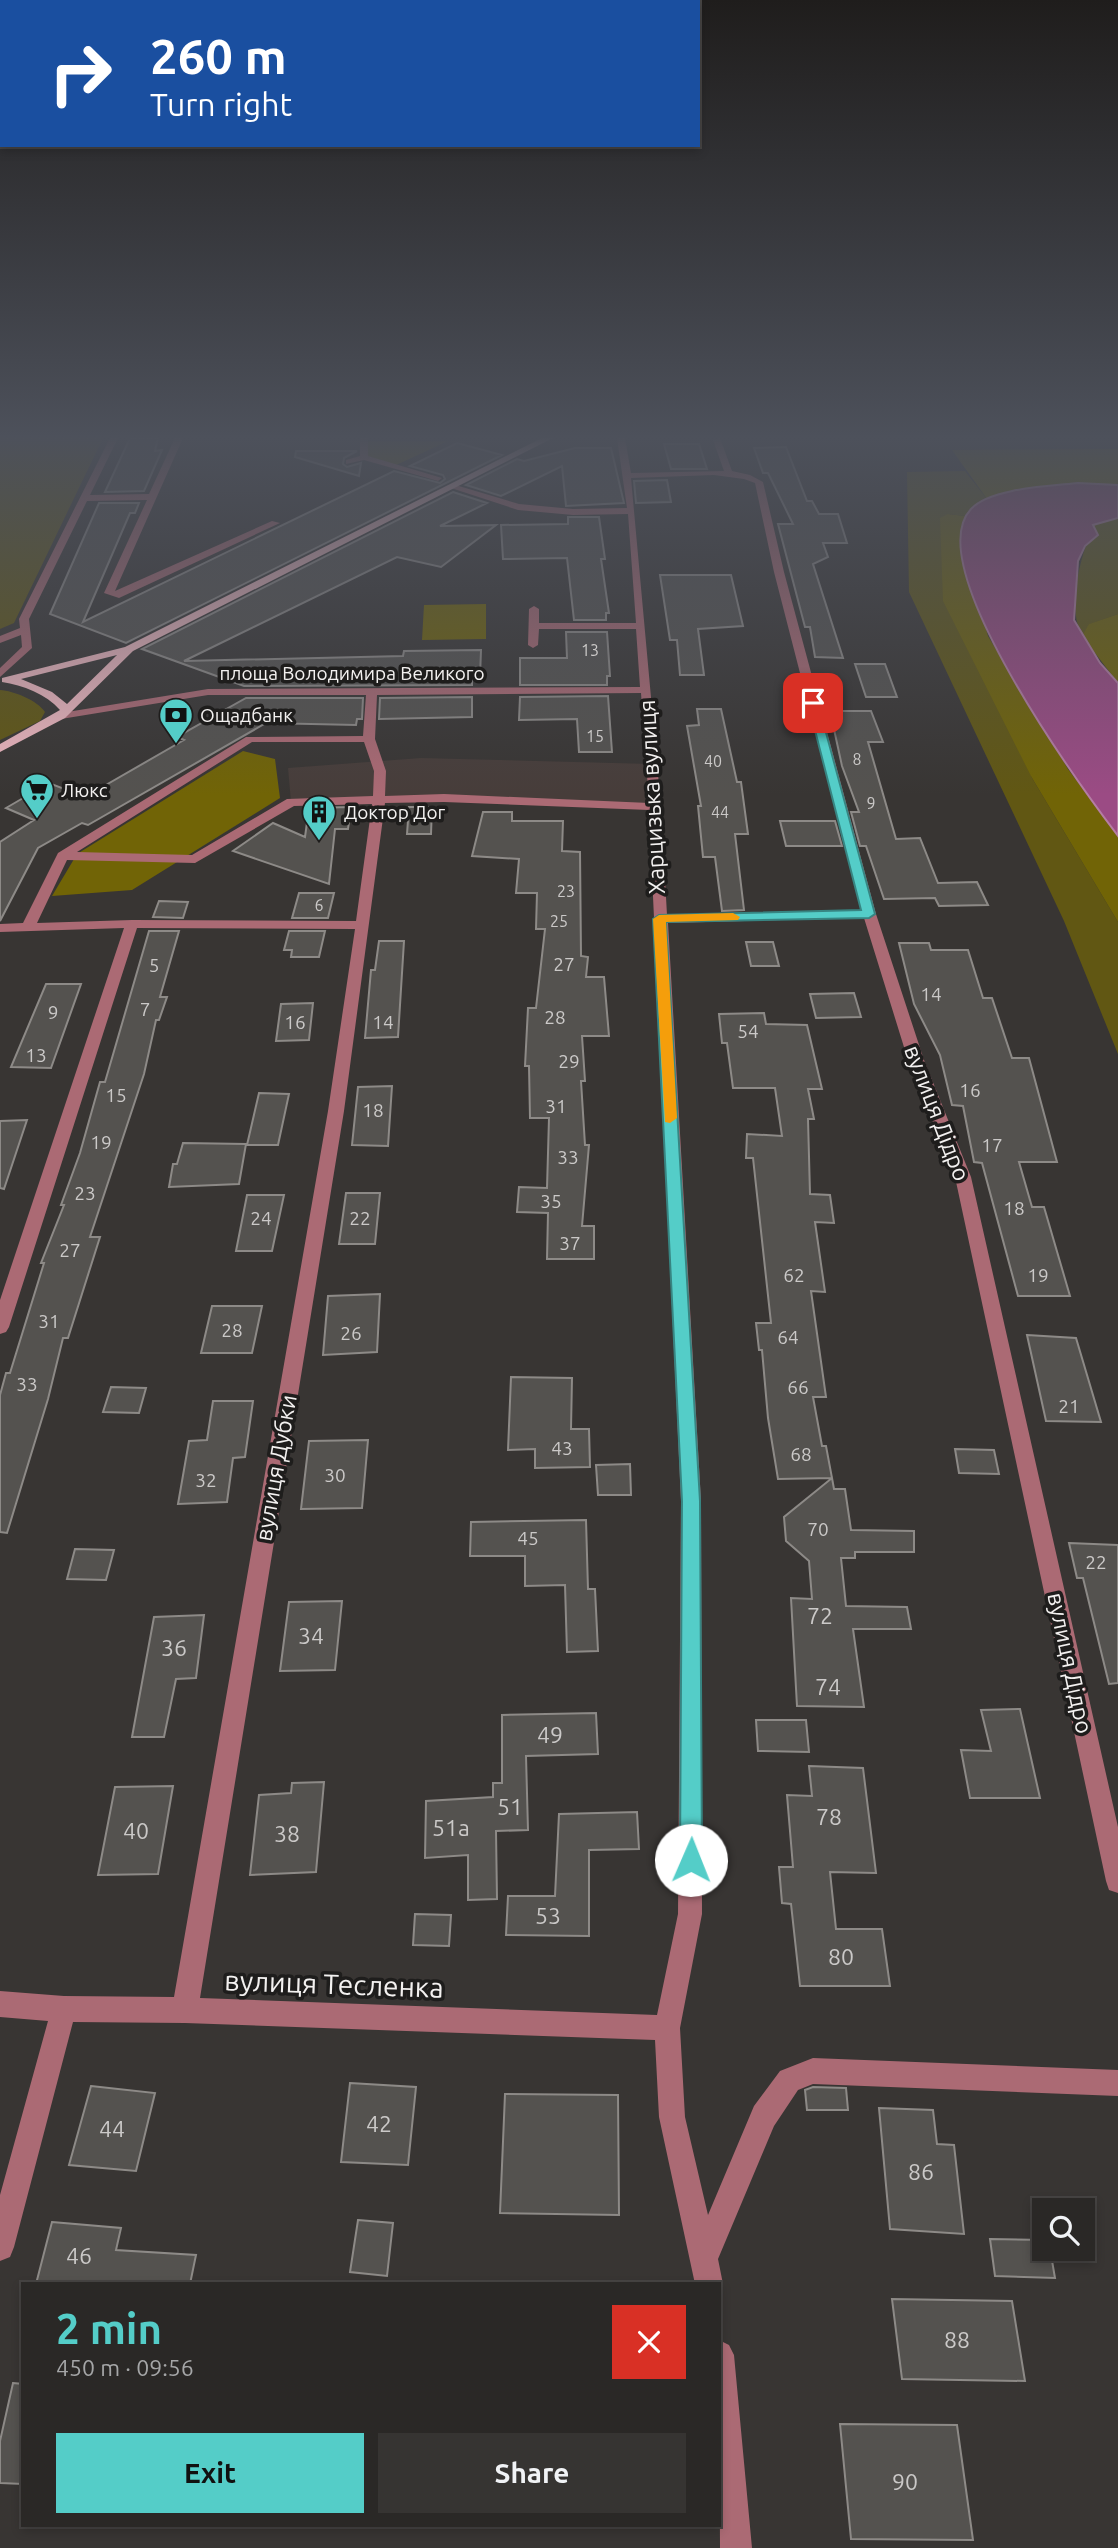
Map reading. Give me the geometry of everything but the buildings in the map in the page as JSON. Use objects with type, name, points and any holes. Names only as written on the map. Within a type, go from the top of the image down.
[{"type":"main road","points":[[2,678],[129,649],[313,557]]},
{"type":"main road","name":"площа Володимира Великого","points":[[0,749],[64,713],[129,649]]},
{"type":"main road","points":[[2,678],[20,682],[61,702],[64,713]]},
{"type":"street","points":[[2,678],[27,648],[23,619],[54,557]]},
{"type":"street","points":[[126,557],[109,593],[119,594],[201,557]]},
{"type":"street","name":"Харцизька вулиця","points":[[636,557],[655,807],[691,1501],[693,1713],[690,1914],[667,2028],[672,2117],[705,2255],[709,2282]]},
{"type":"street","name":"вулиця Дідро","points":[[776,557],[869,914],[916,1060],[963,1177],[1118,1881]]},
{"type":"street","points":[[533,645],[534,609]]},
{"type":"street","points":[[534,626],[641,625]]},
{"type":"street","points":[[0,640],[25,631]]},
{"type":"street","name":"площа Володимира Великого","points":[[64,713],[208,692],[646,690]]},
{"type":"street","points":[[28,927],[63,856],[250,739],[369,739],[372,691]]},
{"type":"street","name":"вулиця Дубки","points":[[185,2010],[336,1111],[379,799],[380,771],[369,739]]},
{"type":"street","points":[[63,856],[194,859],[291,802],[444,798],[655,807]]},
{"type":"street","points":[[659,919],[869,914]]},
{"type":"street","points":[[0,928],[132,923],[362,925]]},
{"type":"street","points":[[0,1327],[132,923]]},
{"type":"street","name":"вулиця Тесленка","points":[[0,2004],[64,2009],[185,2010],[667,2028]]},
{"type":"street","points":[[0,2247],[64,2009]]},
{"type":"street","points":[[705,2255],[764,2116],[789,2080],[813,2071],[1118,2083]]},
{"type":"street","points":[[721,2378],[736,2548]]},
{"type":"shaded area","points":[[0,557],[46,557],[14,623],[0,629]]},
{"type":"shaded area","points":[[908,557],[962,557],[1032,778],[1118,922],[1118,1054],[1064,921],[909,592]]},
{"type":"shaded area","points":[[941,557],[966,557],[988,636],[1068,769],[1118,836],[1118,922],[1032,778],[943,601]]},
{"type":"shaded area","points":[[963,557],[1080,557],[1074,620],[1100,663],[1118,683],[1118,836],[1041,726],[1011,675],[984,624],[966,577]]},
{"type":"shaded area","points":[[1083,557],[1118,557],[1118,614],[1090,624],[1082,636],[1075,609],[1077,580]]},
{"type":"shaded area","points":[[486,604],[486,639],[422,640],[424,605]]},
{"type":"shaded area","points":[[1118,614],[1118,683],[1082,636],[1089,624]]},
{"type":"shaded area","points":[[0,690],[18,694],[37,704],[45,712],[40,721],[0,740]]},
{"type":"shaded area","points":[[243,751],[275,759],[280,798],[132,890],[52,896],[77,854]]},
{"type":"shaded area","points":[[421,758],[652,764],[655,807],[444,798],[291,802],[288,768]]},
{"type":"slow traffic","points":[[670,1118],[659,919],[733,917]]},
{"type":"place","name":"Ощадбанк","points":[[176,745]]},
{"type":"place","name":"Люкс","points":[[37,820]]},
{"type":"place","name":"Доктор Дог","points":[[319,842]]},
{"type":"route","points":[[691,1860],[691,1501],[659,919],[869,914],[813,703]]}]
